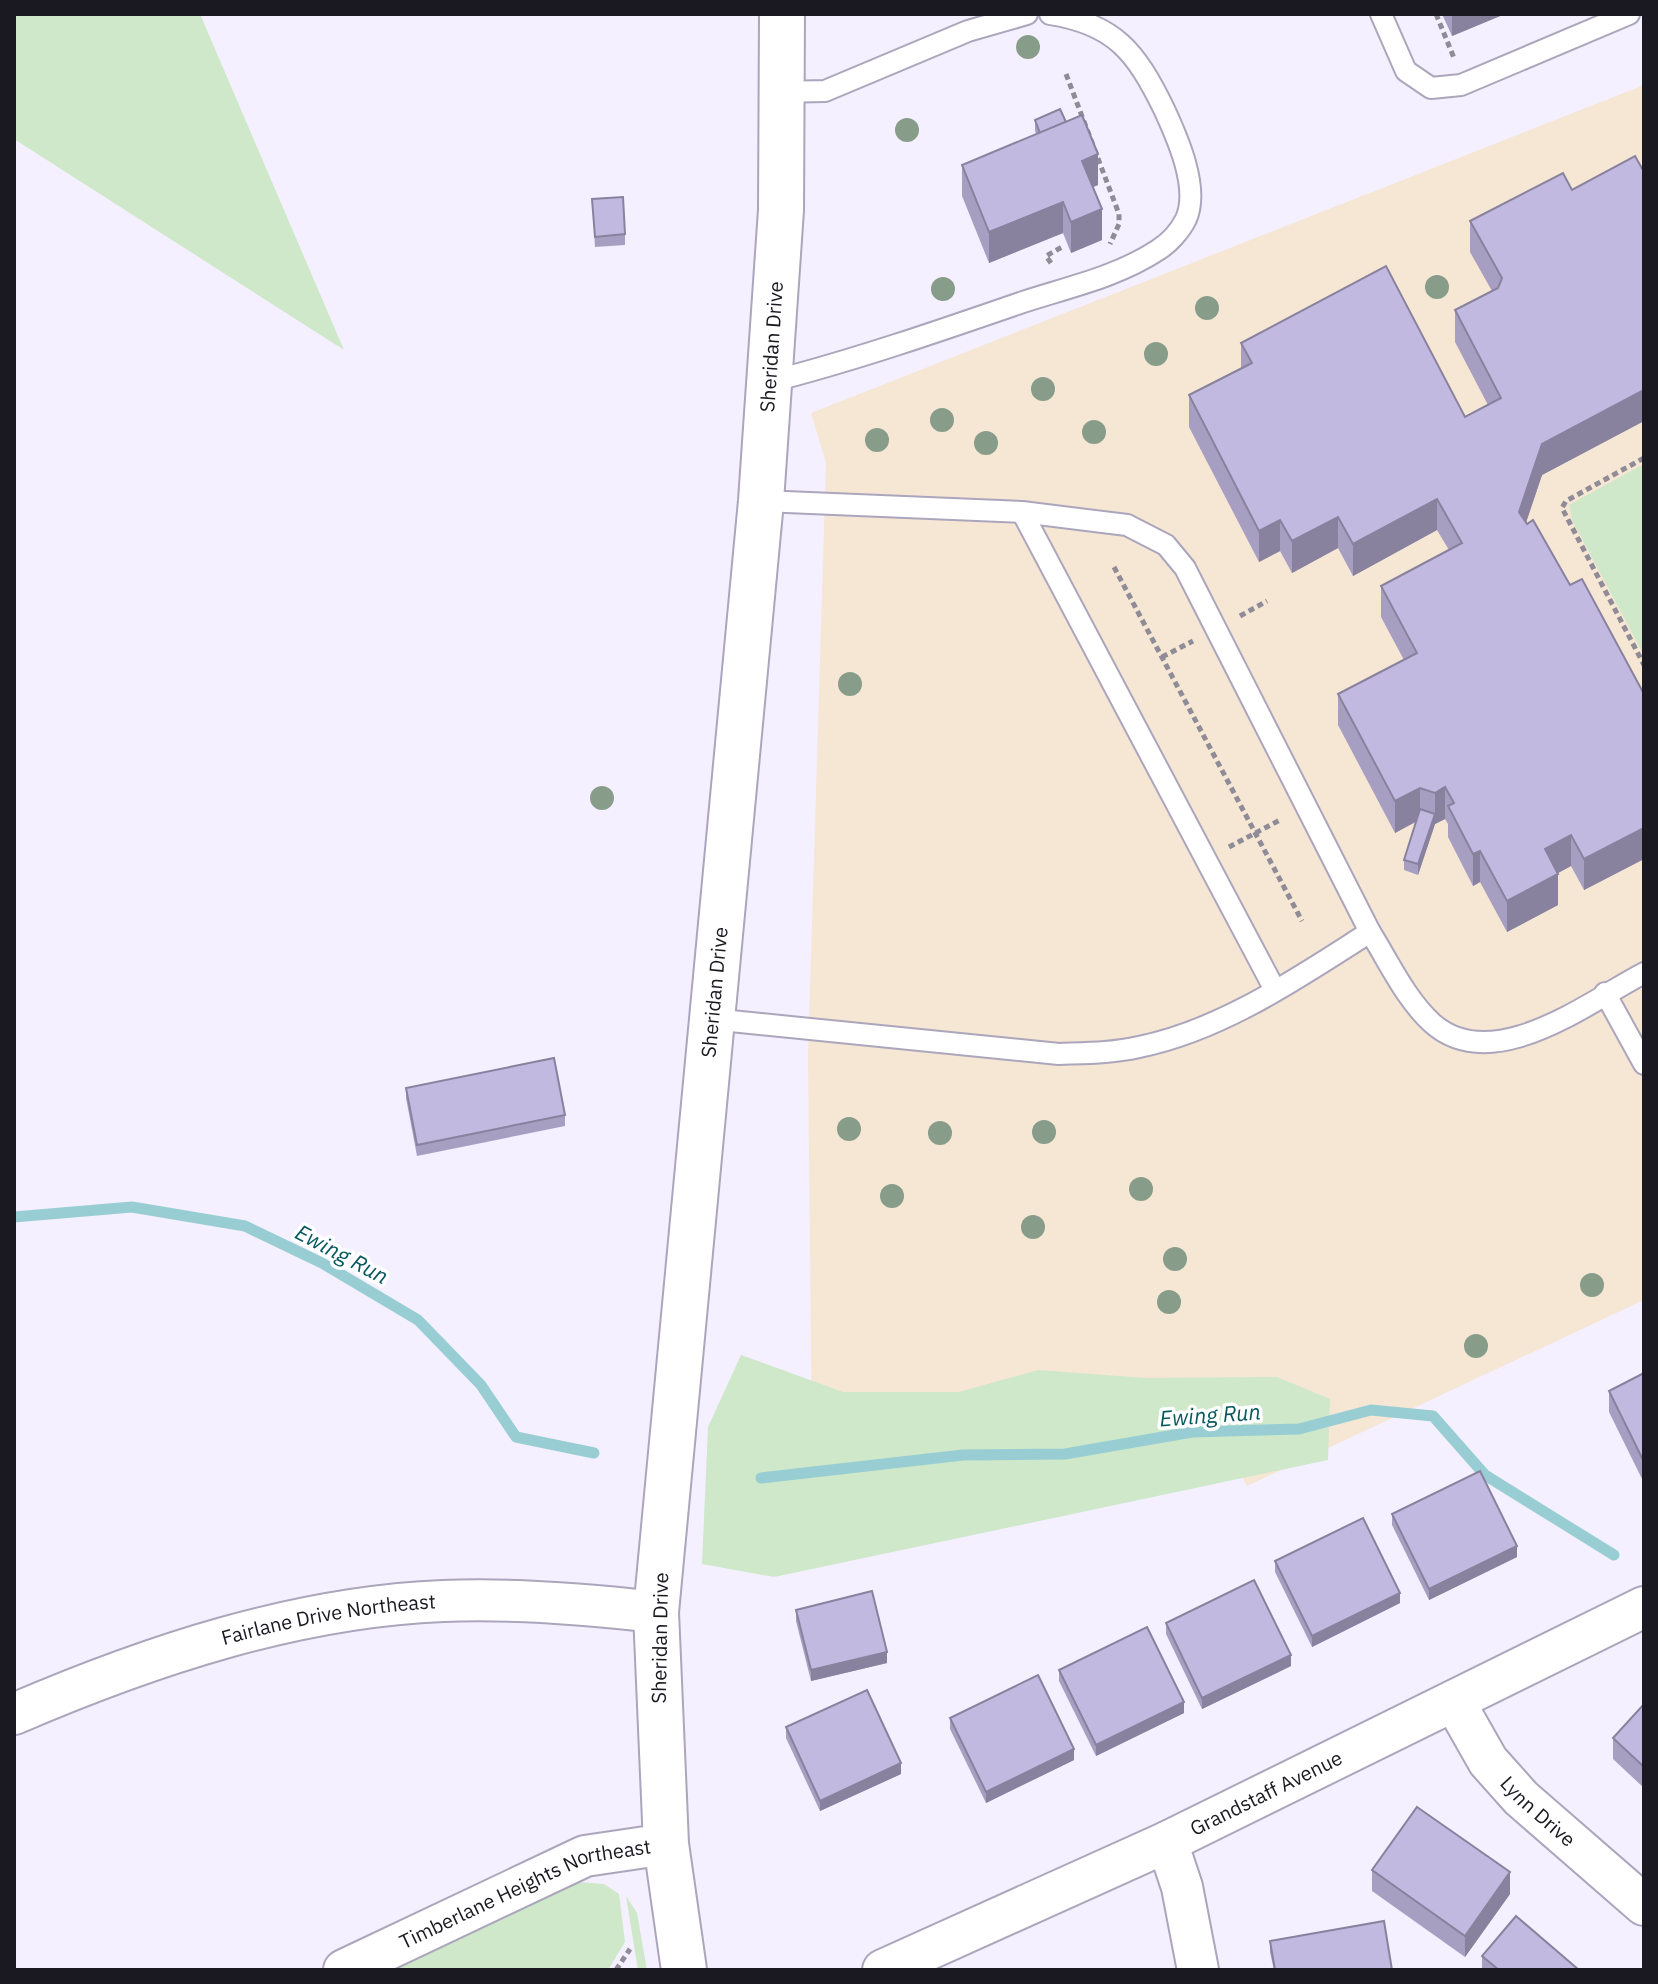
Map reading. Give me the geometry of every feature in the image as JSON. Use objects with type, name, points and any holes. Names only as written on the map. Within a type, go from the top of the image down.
[{"type":"street","name":"Sheridan Drive","points":[[684,1970],[666,1844],[656,1612],[761,501],[781,210],[779,92],[782,14]]},
{"type":"street","name":"Fairlane Drive Northeast","points":[[14,1714],[165,1655],[273,1627],[385,1606],[501,1600],[656,1612]]},
{"type":"street","name":"Grandstaff Avenue","points":[[883,1970],[1167,1842],[1644,1607]]},
{"type":"street","name":"Lynn Drive","points":[[1454,1701],[1488,1761],[1521,1798],[1644,1905]]},
{"type":"street","points":[[1167,1842],[1182,1887],[1198,1970]]},
{"type":"street","name":"Timberlane Heights Northeast","points":[[344,1970],[585,1856],[666,1844]]},
{"type":"lane","points":[[779,92],[825,91],[968,31],[1027,14]]},
{"type":"lane","points":[[769,382],[1097,280],[1159,250],[1179,232],[1187,216],[1190,192],[1184,164],[1145,72],[1118,39],[1099,27],[1083,19],[1050,14]]},
{"type":"lane","points":[[1381,14],[1402,65],[1412,78],[1431,88],[1461,85],[1629,14]]},
{"type":"lane","points":[[761,501],[1022,512],[1127,525],[1166,545],[1185,568],[1370,932],[1418,1008],[1447,1034],[1466,1042],[1497,1042],[1526,1036],[1644,973]]},
{"type":"lane","points":[[1022,512],[1275,990]]},
{"type":"lane","points":[[711,1019],[1059,1054],[1101,1053],[1138,1048],[1198,1029],[1275,990],[1370,932]]},
{"type":"lane","points":[[1605,993],[1644,1064]]},
{"type":"path","points":[[1436,14],[1461,85]]},
{"type":"path","points":[[1066,74],[1119,214],[1119,224],[1103,250]]},
{"type":"path","points":[[1055,267],[1046,256],[1062,247]]},
{"type":"path","points":[[1644,458],[1566,501],[1562,508],[1644,665]]},
{"type":"path","points":[[1114,567],[1302,921]]},
{"type":"path","points":[[1235,618],[1267,601]]},
{"type":"path","points":[[1162,657],[1196,639]]},
{"type":"path","points":[[1254,834],[1288,816]]},
{"type":"path","points":[[616,1970],[630,1949]]},
{"type":"shaded area","points":[[1644,85],[1644,1300],[1247,1486],[1201,1401],[812,1440],[808,1056],[826,463],[811,413]]},
{"type":"green space","points":[[14,14],[200,14],[344,350],[14,139]]},
{"type":"green space","points":[[1644,464],[1644,655],[1573,522],[1569,505]]},
{"type":"green space","points":[[741,1355],[843,1392],[959,1392],[1038,1370],[1145,1378],[1277,1377],[1330,1399],[1328,1460],[774,1577],[702,1564],[708,1427]]},
{"type":"green space","points":[[566,1881],[604,1884],[619,1894],[625,1942],[608,1970],[376,1970]]},
{"type":"green space","points":[[626,1896],[637,1913],[647,1970],[638,1970]]},
{"type":"building","points":[[1060,109],[1066,122],[1040,133],[1035,120]]},
{"type":"building","points":[[1082,115],[1098,154],[1082,161],[1102,209],[1071,222],[1063,202],[989,232],[962,165]]},
{"type":"building","points":[[1635,156],[1644,172],[1644,390],[1542,444],[1519,512],[1527,524],[1533,520],[1570,585],[1582,579],[1644,694],[1644,828],[1584,859],[1571,835],[1545,849],[1558,874],[1507,901],[1480,851],[1473,854],[1448,806],[1454,803],[1445,787],[1435,793],[1420,788],[1395,801],[1338,694],[1417,653],[1381,586],[1462,543],[1437,499],[1353,544],[1338,517],[1292,541],[1280,520],[1259,531],[1189,395],[1252,363],[1241,343],[1386,266],[1465,417],[1501,398],[1455,310],[1498,288],[1502,278],[1470,221],[1563,173],[1572,190]]},
{"type":"building","points":[[623,197],[625,234],[595,237],[592,199]]},
{"type":"building","points":[[1420,809],[1435,814],[1418,864],[1404,860]]},
{"type":"building","points":[[554,1058],[565,1115],[417,1145],[406,1088]]},
{"type":"building","points":[[1644,1373],[1644,1462],[1609,1391]]},
{"type":"building","points":[[1480,1471],[1517,1546],[1429,1589],[1392,1514]]},
{"type":"building","points":[[1363,1518],[1400,1593],[1312,1636],[1275,1561]]},
{"type":"building","points":[[1254,1580],[1291,1655],[1202,1698],[1166,1623]]},
{"type":"building","points":[[872,1591],[887,1652],[811,1670],[796,1610]]},
{"type":"building","points":[[1147,1627],[1184,1702],[1096,1745],[1059,1670]]},
{"type":"building","points":[[1038,1675],[1074,1749],[986,1792],[950,1718]]},
{"type":"building","points":[[867,1690],[901,1763],[820,1801],[786,1727]]},
{"type":"building","points":[[1644,1704],[1644,1767],[1613,1738]]},
{"type":"building","points":[[1417,1807],[1510,1872],[1465,1936],[1372,1870]]},
{"type":"building","points":[[1516,1916],[1579,1970],[1499,1970],[1482,1956]]},
{"type":"building","points":[[1384,1921],[1392,1970],[1275,1970],[1270,1941]]},
{"type":"waterway","name":"Ewing Run","points":[[14,1217],[132,1207],[245,1226],[322,1263],[418,1320],[481,1385],[516,1437],[594,1453]]},
{"type":"waterway","name":"Ewing Run","points":[[761,1478],[963,1455],[1065,1454],[1192,1432],[1299,1429],[1371,1410],[1433,1416],[1485,1475],[1614,1555]]}]
